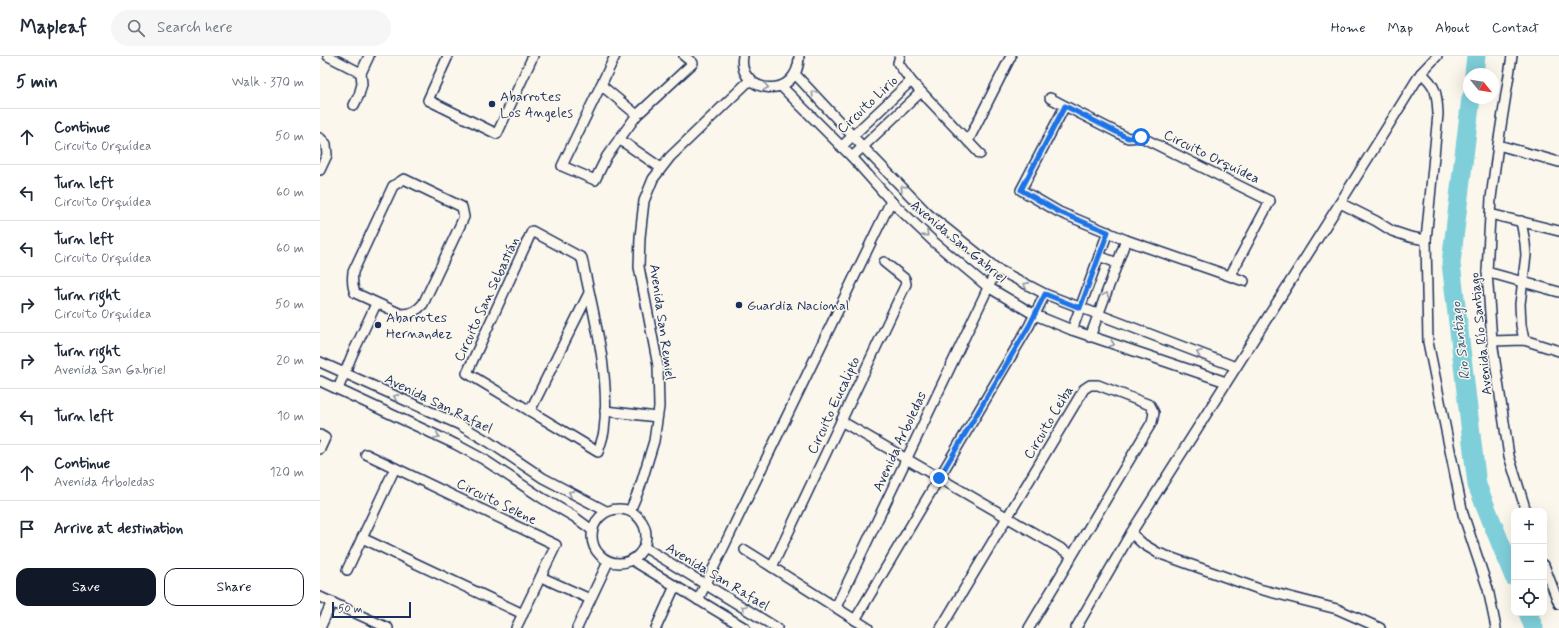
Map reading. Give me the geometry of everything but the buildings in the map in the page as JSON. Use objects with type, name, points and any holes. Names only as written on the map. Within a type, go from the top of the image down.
[{"type":"street","points":[[328,56],[361,73]]},
{"type":"street","points":[[354,105],[362,84],[361,73],[369,56]]},
{"type":"street","points":[[448,56],[428,100],[497,134],[534,56]]},
{"type":"street","points":[[615,56],[562,166],[595,180],[607,156],[637,115],[693,63],[684,56]]},
{"type":"street","points":[[743,56],[744,68],[754,83],[763,87],[772,88],[782,86],[790,81],[799,65],[799,56]]},
{"type":"street","name":"Circuito Lirio","points":[[900,56],[898,63],[911,81],[980,154]]},
{"type":"street","points":[[968,141],[1011,56]]},
{"type":"street","points":[[1076,628],[1131,533],[1340,203],[1420,73],[1437,56]]},
{"type":"street","name":"Avenida Río Santiago","points":[[1512,56],[1498,145],[1490,214],[1487,272],[1492,341],[1509,456],[1525,508]]},
{"type":"street","points":[[1420,73],[1430,80],[1437,94],[1438,114],[1426,240],[1428,342],[1463,514],[1488,589],[1496,628]]},
{"type":"street","name":"Avenida San Gabriel","points":[[795,74],[928,214],[997,269],[1045,294],[1236,367]]},
{"type":"street","name":"Avenida San Remiel","points":[[630,511],[640,487],[654,441],[659,407],[658,366],[639,268],[640,238],[644,201],[653,179],[670,157],[751,79]]},
{"type":"street","name":"Circuito Lirio","points":[[842,147],[911,81]]},
{"type":"street","points":[[601,85],[637,115]]},
{"type":"street","name":"Avenida San Gabriel","points":[[782,86],[852,157],[891,201],[934,242],[988,287],[1035,315],[1072,330],[1226,382]]},
{"type":"street","name":"Circuito Lirio","points":[[852,157],[921,92]]},
{"type":"street","points":[[896,96],[905,107]]},
{"type":"street","name":"Circuito Orquídea","points":[[1050,98],[1128,138],[1141,137],[1270,201],[1230,276]]},
{"type":"street","points":[[1065,106],[1021,190],[1059,212],[1126,240],[1244,281]]},
{"type":"street","points":[[320,138],[326,144],[327,155],[320,170]]},
{"type":"street","points":[[619,139],[661,168]]},
{"type":"street","points":[[1498,145],[1559,162]]},
{"type":"street","points":[[404,179],[462,207],[464,217],[423,304],[417,311],[401,314],[376,304],[355,293],[352,280],[354,272],[394,186],[404,179]]},
{"type":"street","points":[[698,600],[891,201]]},
{"type":"street","points":[[1340,203],[1376,221],[1392,231],[1426,240]]},
{"type":"street","points":[[1490,214],[1559,231]]},
{"type":"street","points":[[1521,221],[1526,256],[1520,304],[1521,326],[1524,340]]},
{"type":"street","name":"Circuito San Sebastián","points":[[532,231],[582,258],[589,293],[600,348],[605,395],[604,432],[598,452],[467,373],[532,231]]},
{"type":"street","points":[[1072,330],[1108,232]]},
{"type":"street","points":[[1090,337],[1126,240]]},
{"type":"street","points":[[1099,256],[1117,263]]},
{"type":"street","name":"Circuito Eucalipto","points":[[772,567],[906,284],[905,279],[884,262]]},
{"type":"street","name":"Avenida Arboledas","points":[[836,607],[997,269]]},
{"type":"street","points":[[1487,272],[1559,292]]},
{"type":"street","points":[[530,411],[589,293]]},
{"type":"street","points":[[855,620],[1035,315],[1045,294]]},
{"type":"street","points":[[338,389],[376,304]]},
{"type":"street","points":[[1492,341],[1524,340],[1559,351]]},
{"type":"street","name":"Avenida San Rafael","points":[[320,362],[460,425],[489,442],[543,478],[606,511]]},
{"type":"street","points":[[320,381],[455,444],[483,459],[573,516],[592,530]]},
{"type":"street","name":"Circuito Ceiba","points":[[941,628],[1084,389],[1090,385],[1098,385],[1150,405],[1154,412],[1152,422],[1029,628]]},
{"type":"street","points":[[605,411],[657,417]]},
{"type":"street","points":[[841,421],[1072,555]]},
{"type":"street","points":[[320,435],[325,438],[320,449]]},
{"type":"street","name":"Circuito Selene","points":[[366,454],[556,545],[516,628]]},
{"type":"street","points":[[347,570],[395,468]]},
{"type":"street","points":[[620,508],[630,511],[637,515],[646,530],[644,547],[639,555],[632,560],[624,563],[608,562],[600,556],[594,548],[591,539],[592,530],[596,521],[606,511],[620,508]]},
{"type":"street","points":[[1131,533],[1143,544],[1158,553],[1259,589],[1337,609],[1380,628]]},
{"type":"street","points":[[362,538],[523,614]]},
{"type":"street","name":"Avenida San Rafael","points":[[644,547],[777,628]]},
{"type":"street","points":[[745,550],[868,628]]},
{"type":"street","points":[[632,560],[698,600],[734,625],[745,628]]},
{"type":"street","points":[[577,628],[608,562]]},
{"type":"street","points":[[1547,573],[1559,604]]},
{"type":"street","points":[[541,577],[590,600]]},
{"type":"street","points":[[656,628],[676,586]]},
{"type":"street","points":[[320,597],[388,628]]},
{"type":"street","points":[[320,628],[332,602]]},
{"type":"waterway","name":"Rio Santiago","points":[[1475,68],[1476,56]]},
{"type":"waterway","name":"Rio Santiago","points":[[1470,104],[1451,263],[1477,485],[1511,570]]},
{"type":"waterway","name":"Rio Santiago","points":[[1529,616],[1534,628]]},
{"type":"place","name":"Abarrotes Los Angeles","points":[[492,104]]},
{"type":"place","name":"Guardia Nacional","points":[[739,305]]},
{"type":"place","name":"Abarrotes Hernandez","points":[[378,325]]},
{"type":"route","points":[[939,478],[1029,326],[1045,294],[1080,308],[1108,232],[1059,212],[1021,190],[1065,106],[1130,139],[1139,136],[1141,137]]}]
